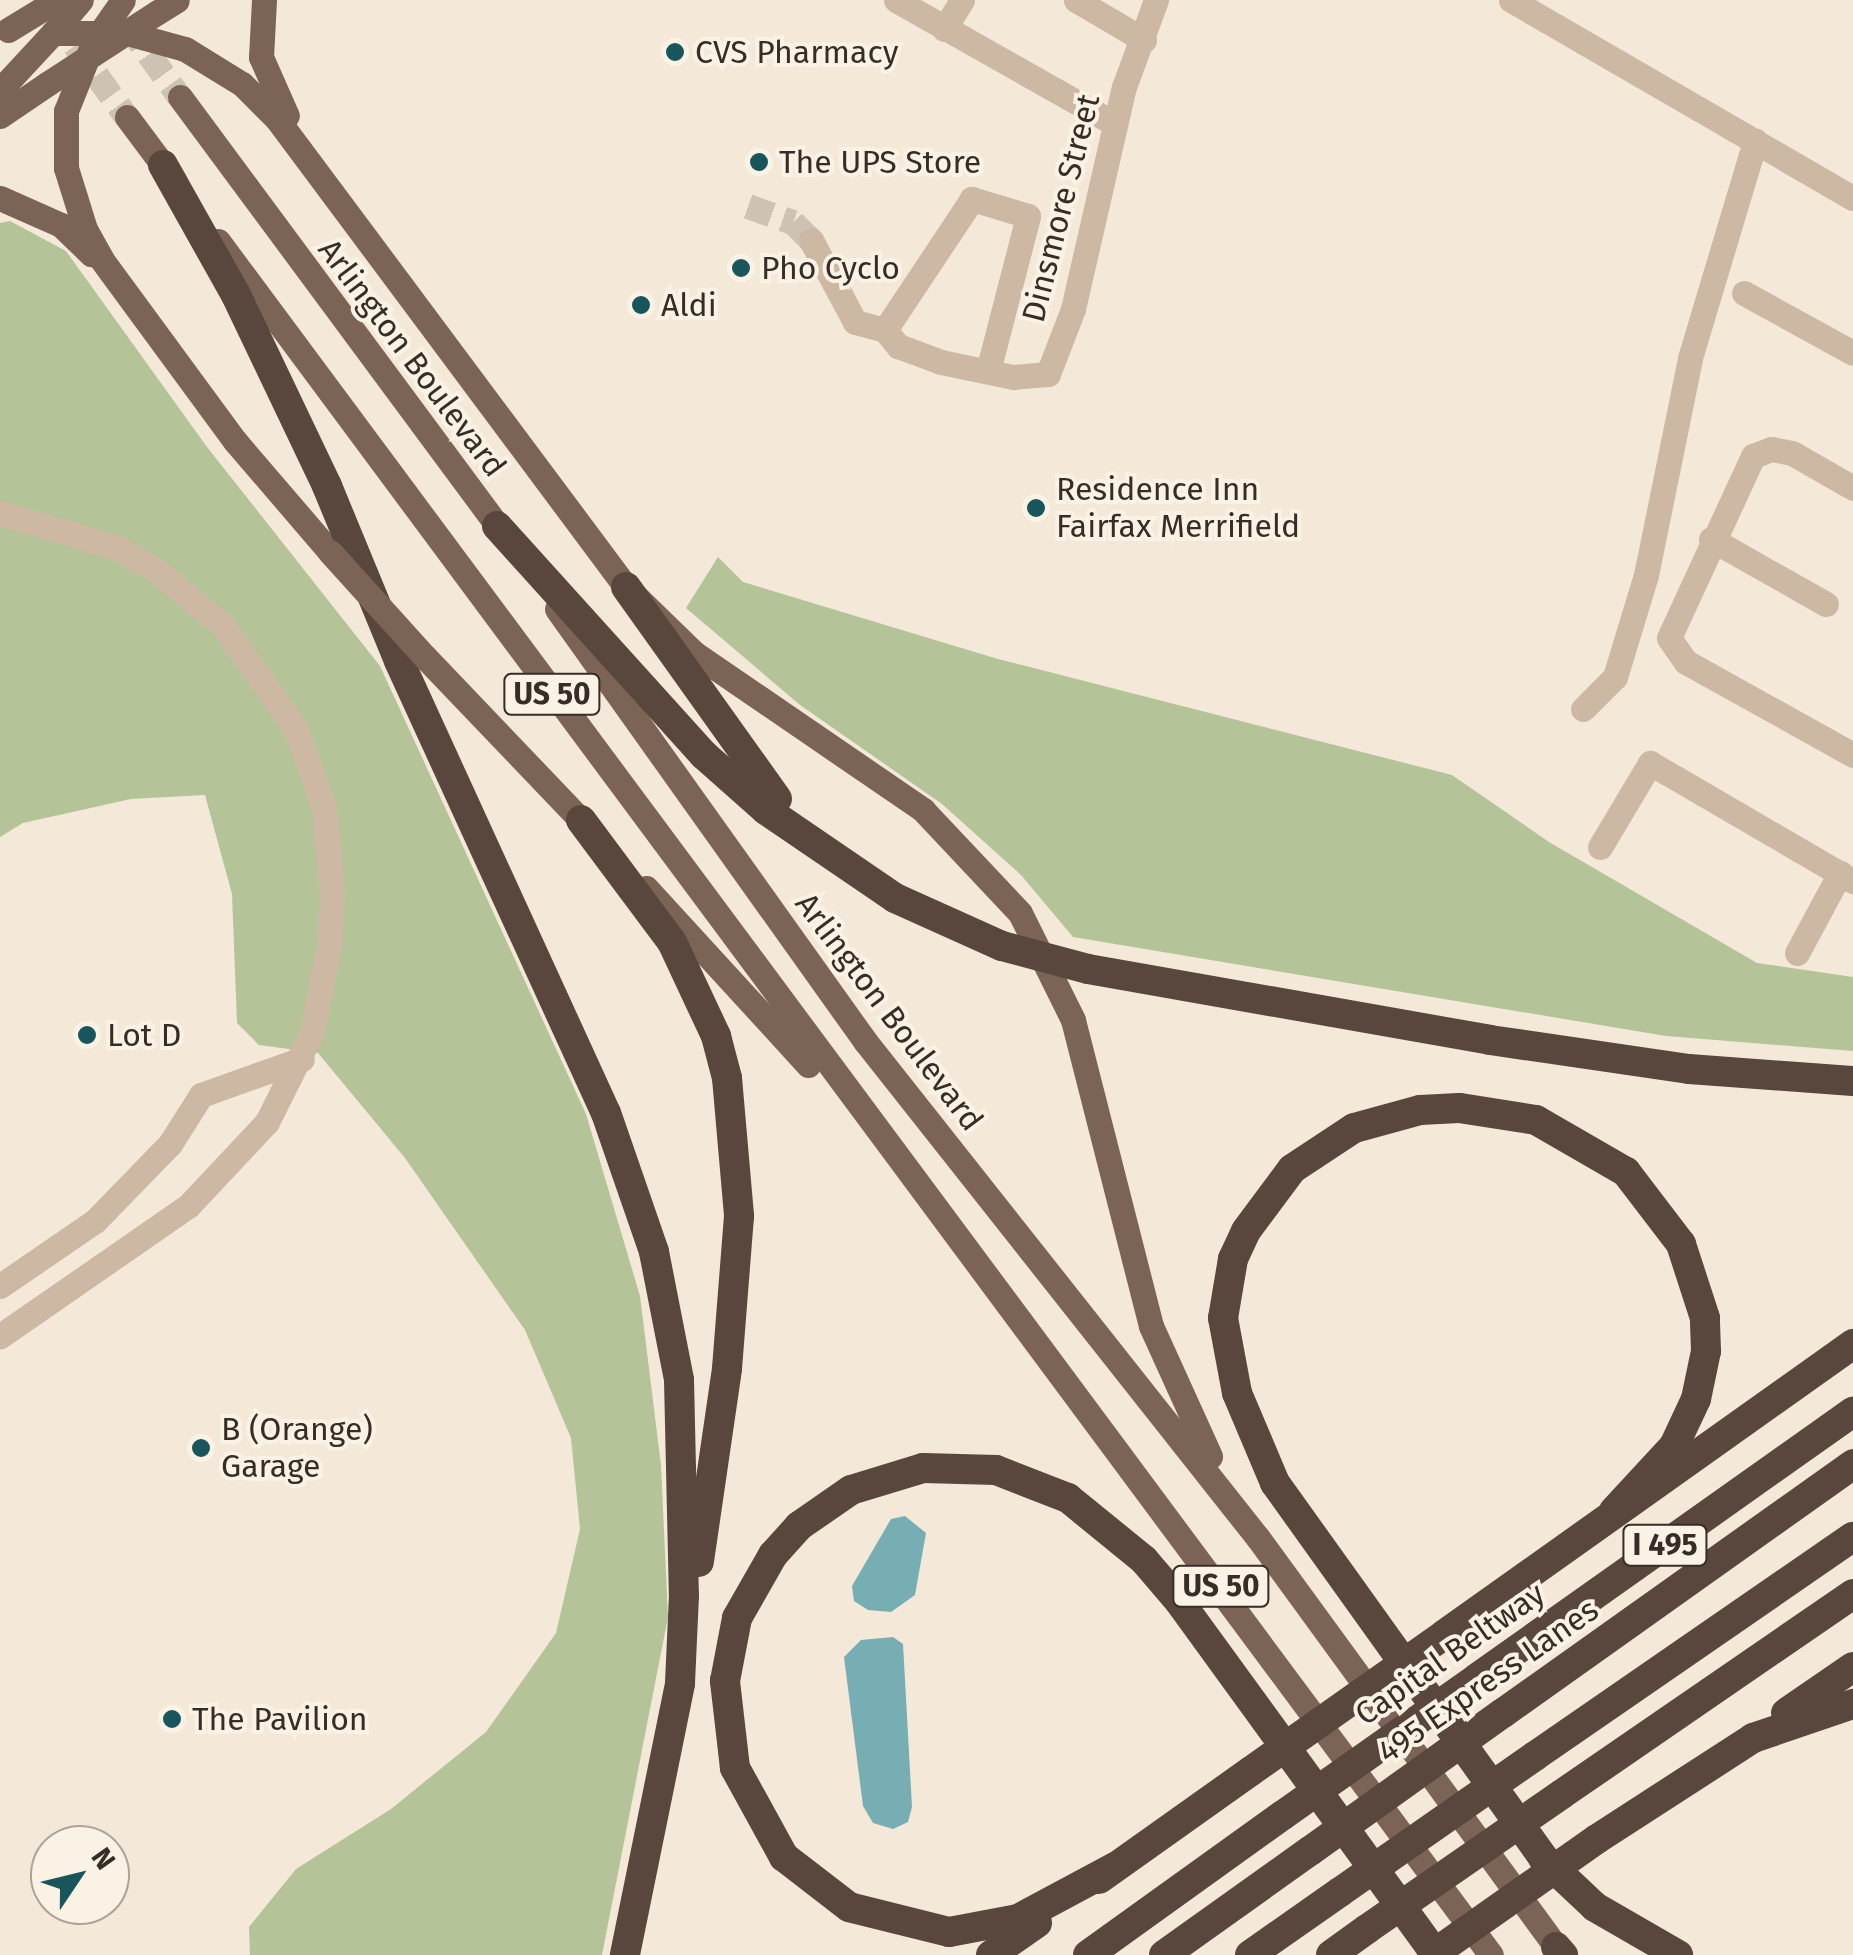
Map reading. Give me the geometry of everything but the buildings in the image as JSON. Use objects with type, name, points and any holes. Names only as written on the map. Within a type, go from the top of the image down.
[{"type":"highway","points":[[162,165],[283,390],[626,1165],[669,1314],[679,1380],[685,1500],[680,1684]]},
{"type":"highway","points":[[497,526],[704,754],[766,810],[895,898],[1002,946],[1088,969],[1490,1040],[1689,1069],[1853,1081]]},
{"type":"highway","points":[[626,587],[742,758],[811,839]]},
{"type":"highway","points":[[582,820],[644,899],[696,987],[727,1078],[739,1216],[727,1368],[680,1684],[626,1955]]},
{"type":"highway","points":[[1614,1511],[1674,1446],[1696,1400],[1706,1352],[1705,1318],[1681,1244],[1626,1172],[1536,1120],[1459,1108],[1420,1110],[1354,1128],[1292,1169],[1268,1197],[1233,1259],[1224,1318],[1237,1393],[1268,1468],[1328,1563],[1544,1858],[1595,1907],[1678,1955]]},
{"type":"highway","points":[[992,1955],[1853,1344]]},
{"type":"highway","name":"Capital Beltway","points":[[1088,1955],[1853,1412]]},
{"type":"highway","name":"495 Express Lanes","points":[[1164,1955],[1853,1464]]},
{"type":"highway","points":[[1116,1867],[1033,1914],[948,1932],[849,1907],[784,1857],[735,1768],[725,1680],[736,1618],[799,1526],[851,1490],[923,1468],[996,1470],[1068,1498],[1144,1560],[1179,1601],[1434,1955],[1596,1839],[1753,1738],[1853,1704]]},
{"type":"highway","points":[[1250,1955],[1853,1537]]},
{"type":"highway","points":[[1331,1955],[1853,1594]]},
{"type":"highway","points":[[1660,1800],[1853,1667]]},
{"type":"main road","points":[[6,36],[56,0]]},
{"type":"main road","points":[[0,90],[81,0]]},
{"type":"main road","points":[[120,289],[74,199],[66,168],[66,111],[99,31],[123,0]]},
{"type":"main road","points":[[264,0],[258,33],[266,70],[329,184]]},
{"type":"main road","points":[[0,116],[168,6]]},
{"type":"main road","points":[[6,36],[127,33],[184,50],[256,96],[329,184],[626,587],[694,653],[923,810],[1020,913],[1073,1020],[1134,1264],[1171,1378],[1258,1538]]},
{"type":"main road","name":"Arlington Boulevard","points":[[180,97],[497,526],[865,1041],[1258,1538],[1560,1952]]},
{"type":"main road","name":"US 50","points":[[127,117],[943,1223],[1167,1514],[1491,1955]]},
{"type":"main road","points":[[0,198],[61,225],[120,289],[235,442],[330,552],[766,1018],[943,1223]]},
{"type":"street","points":[[896,0],[1115,124]]},
{"type":"street","points":[[944,29],[962,0]]},
{"type":"street","points":[[1076,0],[1144,40]]},
{"type":"street","name":"Dinsmore Street","points":[[988,370],[1028,216],[972,198],[886,330],[898,346],[988,370],[1030,378],[1048,374],[1059,355],[1115,124],[1156,0]]},
{"type":"street","points":[[1511,0],[1853,198]]},
{"type":"street","points":[[1583,710],[1614,677],[1646,575],[1690,358],[1755,141]]},
{"type":"street","points":[[812,240],[855,322],[886,330]]},
{"type":"street","points":[[1744,293],[1853,354]]},
{"type":"street","points":[[1853,488],[1792,453],[1771,448],[1752,456],[1672,624],[1674,652],[1853,755]]},
{"type":"street","points":[[0,513],[64,528],[155,569],[222,625],[296,729],[324,808],[332,893],[323,985],[302,1059],[267,1122],[204,1193],[0,1336]]},
{"type":"street","points":[[1711,539],[1826,604]]},
{"type":"street","points":[[1600,847],[1650,764],[1846,877],[1797,953]]},
{"type":"street","points":[[0,1286],[96,1221],[190,1123],[202,1094],[302,1059]]},
{"type":"green space","points":[[10,221],[66,251],[207,447],[380,666],[586,1114],[640,1296],[661,1465],[668,1617],[602,1955],[250,1955],[249,1927],[296,1869],[391,1809],[486,1732],[556,1633],[580,1529],[571,1438],[525,1330],[405,1158],[318,1053],[259,1045],[237,1023],[232,894],[205,795],[131,799],[23,823],[0,837],[0,223]]},
{"type":"green space","points":[[718,557],[743,582],[998,659],[1452,775],[1549,842],[1757,963],[1853,977],[1853,1051],[1666,1036],[1073,937],[1021,875],[942,804],[800,705],[686,608]]},
{"type":"water","points":[[905,1516],[926,1533],[915,1595],[891,1612],[868,1610],[854,1601],[852,1586],[891,1519]]},
{"type":"water","points":[[893,1637],[903,1644],[912,1807],[908,1822],[893,1829],[873,1823],[863,1806],[844,1657],[861,1640]]},
{"type":"tunnel","points":[[127,24],[180,97]]},
{"type":"tunnel","points":[[75,45],[127,117]]},
{"type":"tunnel","points":[[748,206],[793,222],[811,240]]},
{"type":"place","name":"CVS Pharmacy","points":[[675,52]]},
{"type":"place","name":"The UPS Store","points":[[759,162]]},
{"type":"place","name":"Pho Cyclo","points":[[741,268]]},
{"type":"place","name":"Aldi","points":[[641,305]]},
{"type":"place","name":"Residence Inn Fairfax Merrifield","points":[[1036,508]]},
{"type":"place","name":"Lot D","points":[[87,1035]]},
{"type":"place","name":"B (Orange) Garage","points":[[201,1448]]},
{"type":"place","name":"The Pavilion","points":[[172,1719]]}]
